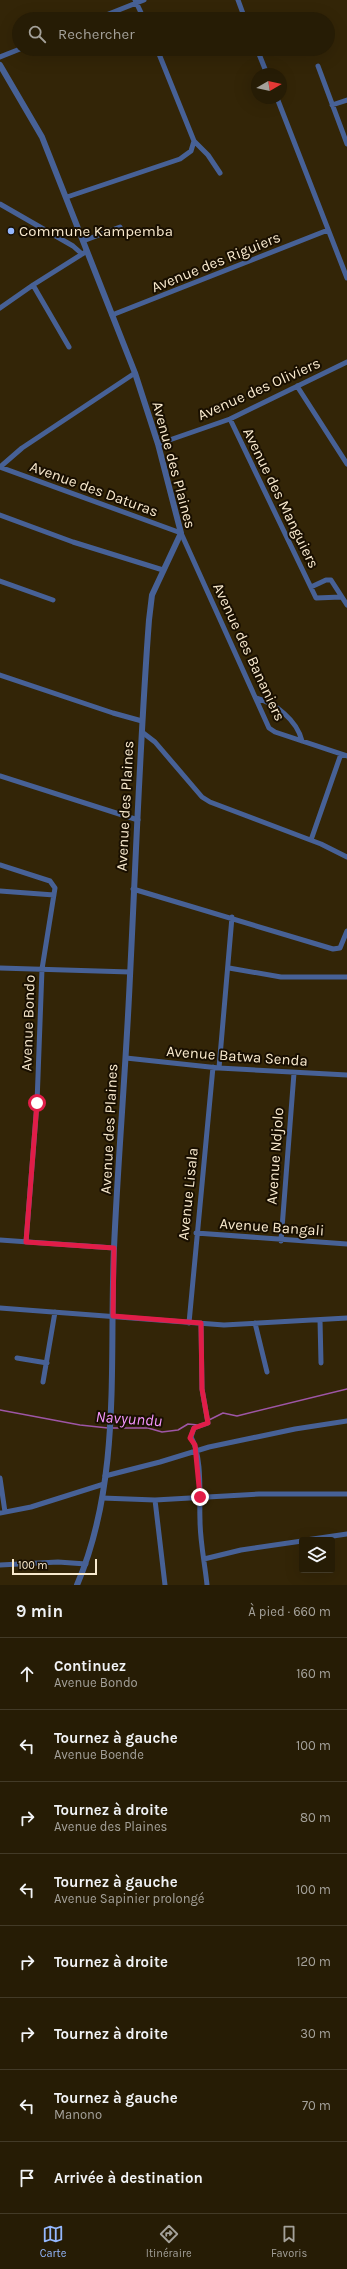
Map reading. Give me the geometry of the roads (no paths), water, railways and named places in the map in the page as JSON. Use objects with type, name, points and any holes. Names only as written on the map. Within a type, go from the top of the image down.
[{"type":"street","points":[[112,12],[136,1],[144,0]]},
{"type":"street","points":[[238,0],[243,12]]},
{"type":"street","points":[[136,1],[141,12]]},
{"type":"street","points":[[0,57],[12,52]]},
{"type":"street","points":[[160,56],[194,141],[208,155],[220,173]]},
{"type":"street","points":[[260,56],[265,68]]},
{"type":"street","name":"Avenue des Plaines","points":[[0,65],[42,137],[67,197],[83,241],[84,252],[112,315],[135,374],[158,444],[180,533],[152,596],[142,720],[126,1058],[114,1248],[109,1420],[105,1476],[95,1534],[86,1564],[77,1585]]},
{"type":"street","points":[[318,66],[347,144]]},
{"type":"street","points":[[332,105],[347,100]]},
{"type":"street","points":[[278,104],[347,278]]},
{"type":"street","points":[[67,197],[180,159],[191,151],[194,141]]},
{"type":"street","points":[[0,204],[84,252],[0,308]]},
{"type":"street","points":[[83,241],[120,227]]},
{"type":"street","name":"Avenue des Riguiers","points":[[112,315],[328,230]]},
{"type":"street","points":[[33,285],[69,347]]},
{"type":"street","name":"Avenue des Oliviers","points":[[158,444],[230,419],[347,362]]},
{"type":"street","points":[[0,467],[22,448],[135,374]]},
{"type":"street","points":[[297,386],[347,464]]},
{"type":"street","name":"Avenue des Manguiers","points":[[230,419],[311,587],[318,598],[341,597]]},
{"type":"street","name":"Avenue des Daturas","points":[[0,467],[180,533]]},
{"type":"street","points":[[0,515],[73,542],[163,570]]},
{"type":"street","name":"Avenue des Bananiers","points":[[180,533],[272,731],[344,755]]},
{"type":"street","name":"Avenue des Manguiers","points":[[311,587],[329,579],[347,606]]},
{"type":"street","points":[[0,581],[53,600]]},
{"type":"street","points":[[0,675],[113,713],[142,720]]},
{"type":"street","points":[[256,698],[272,704],[298,729],[302,741]]},
{"type":"street","points":[[142,732],[155,742],[206,799],[311,840],[347,857]]},
{"type":"street","points":[[311,840],[344,755]]},
{"type":"street","points":[[0,776],[138,820]]},
{"type":"street","name":"Avenue Bondo","points":[[0,865],[50,881],[54,885],[54,895],[42,969],[37,1103],[26,1242]]},
{"type":"street","points":[[134,889],[232,917],[334,949],[340,948],[347,931]]},
{"type":"street","points":[[0,891],[54,895]]},
{"type":"street","name":"Avenue Lisala","points":[[189,1323],[196,1233],[229,968],[232,917]]},
{"type":"street","points":[[0,968],[130,972]]},
{"type":"street","points":[[229,968],[281,976],[347,977]]},
{"type":"street","name":"Avenue Batwa Senda","points":[[126,1058],[216,1067],[347,1075]]},
{"type":"street","name":"Avenue Ndjolo","points":[[281,1241],[294,1072]]},
{"type":"street","name":"Avenue Bangali","points":[[196,1233],[281,1241],[347,1244]]},
{"type":"street","points":[[0,1240],[114,1248]]},
{"type":"street","points":[[0,1308],[189,1323],[255,1323],[347,1318]]},
{"type":"street","points":[[44,1382],[54,1312]]},
{"type":"street","points":[[320,1320],[321,1363]]},
{"type":"street","points":[[201,1323],[202,1389],[208,1420],[192,1430],[190,1438],[195,1451],[200,1497],[200,1521],[207,1585]]},
{"type":"street","points":[[255,1323],[266,1372]]},
{"type":"street","points":[[16,1358],[47,1363]]},
{"type":"street","points":[[105,1476],[195,1451],[295,1429],[347,1421]]},
{"type":"street","points":[[0,1478],[3,1512],[31,1508],[104,1484]]},
{"type":"street","points":[[102,1498],[155,1500],[259,1494],[347,1494]]},
{"type":"street","points":[[155,1500],[165,1585]]},
{"type":"street","points":[[326,1537],[347,1534]]},
{"type":"street","points":[[204,1559],[241,1550],[299,1541]]},
{"type":"street","points":[[0,1565],[58,1562],[86,1564]]},
{"type":"waterway","name":"Navyundu","points":[[209,1420],[223,1413],[237,1416],[347,1389]]},
{"type":"waterway","name":"Navyundu","points":[[0,1410],[80,1425],[108,1428]]},
{"type":"waterway","name":"Navyundu","points":[[112,1428],[148,1428],[162,1432],[178,1430],[188,1424],[198,1425]]},
{"type":"place","name":"Commune Kampemba","points":[[11,231]]}]
